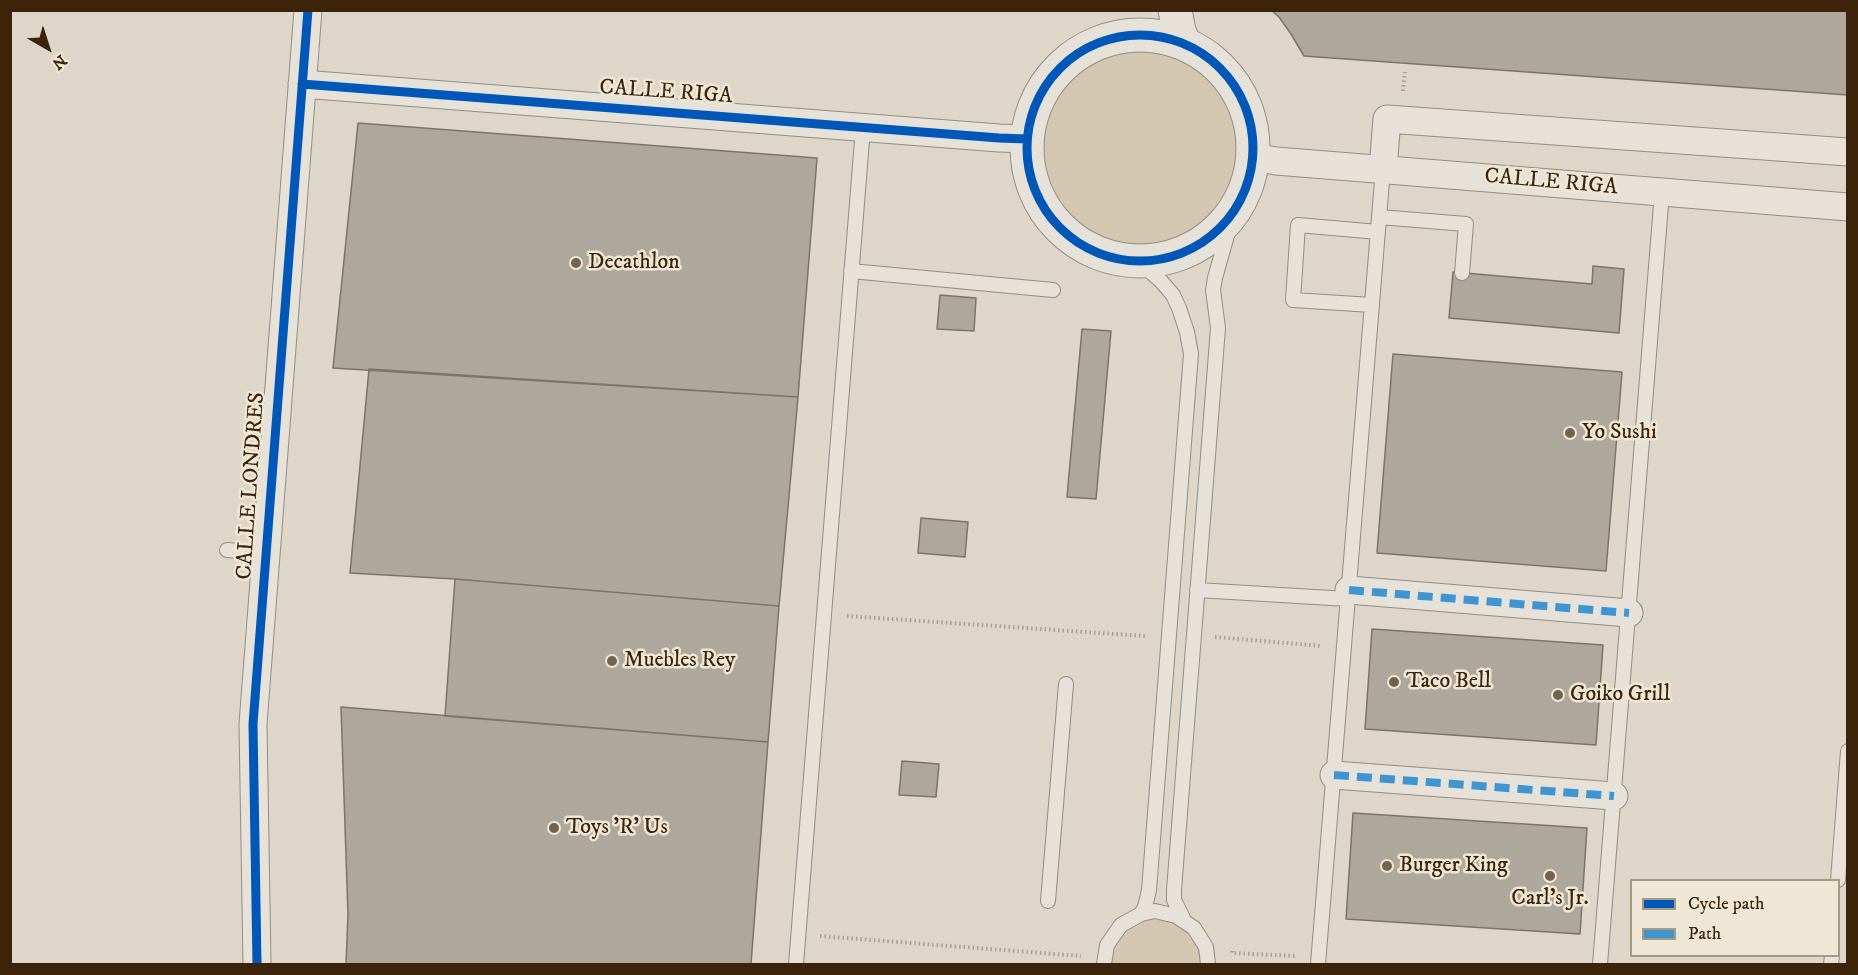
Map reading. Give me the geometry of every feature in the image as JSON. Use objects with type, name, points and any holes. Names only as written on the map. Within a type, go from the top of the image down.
[{"type":"street","name":"CALLE LONDRES","points":[[257,964],[253,724],[308,10]]},
{"type":"street","points":[[1106,40],[1115,32],[1126,10]]},
{"type":"street","points":[[1175,10],[1184,43]]},
{"type":"street","points":[[1144,34],[1184,43],[1210,58],[1236,85],[1244,102],[1250,120],[1254,157],[1244,195],[1233,214],[1218,230],[1201,244],[1181,254],[1160,260],[1133,261],[1097,253],[1079,244],[1063,232],[1049,216],[1031,180],[1027,159],[1027,139],[1030,120],[1037,101],[1059,69],[1092,45],[1127,35],[1144,34]]},
{"type":"street","name":"CALLE RIGA","points":[[302,84],[1027,139]]},
{"type":"street","points":[[1383,170],[1387,119],[1848,152]]},
{"type":"street","name":"CALLE RIGA","points":[[1254,157],[1383,170],[1848,207]]},
{"type":"street","points":[[1348,595],[1629,613]]},
{"type":"street","points":[[1334,775],[1614,796]]},
{"type":"lane","points":[[796,964],[863,128]]},
{"type":"lane","points":[[1318,964],[1383,170]]},
{"type":"lane","points":[[1600,964],[1662,192]]},
{"type":"lane","points":[[1182,918],[1174,900],[1174,890],[1218,328],[1213,290],[1233,214]]},
{"type":"lane","points":[[1372,305],[1293,300],[1298,225],[1466,224],[1462,273]]},
{"type":"lane","points":[[1133,261],[1147,269],[1173,295],[1187,332],[1191,354],[1149,890],[1141,914]]},
{"type":"lane","points":[[851,271],[1053,290]]},
{"type":"lane","points":[[228,550],[266,553]]},
{"type":"lane","points":[[1197,590],[1348,595]]},
{"type":"lane","points":[[1048,901],[1065,684]]},
{"type":"lane","points":[[1838,879],[1848,751]]},
{"type":"lane","points":[[1104,964],[1107,945],[1115,931],[1127,920],[1155,911],[1182,918],[1194,928],[1203,940],[1208,964]]},
{"type":"path","points":[[824,615],[1149,637]]},
{"type":"path","points":[[1215,637],[1344,648]]},
{"type":"path","points":[[798,935],[1082,956]]},
{"type":"path","points":[[1252,955],[1305,956]]},
{"type":"shaded area","points":[[1129,35],[1151,35],[1183,43],[1193,48],[1212,60],[1228,76],[1245,105],[1251,126],[1253,148],[1251,170],[1245,191],[1228,220],[1212,236],[1183,253],[1151,261],[1129,261],[1097,253],[1087,248],[1068,236],[1052,220],[1035,191],[1027,159],[1027,137],[1035,105],[1040,95],[1052,76],[1068,60],[1097,43]]},
{"type":"shaded area","points":[[1134,917],[1183,918],[1208,964],[1104,964],[1104,960]]},
{"type":"building","points":[[1271,10],[1848,10],[1848,95],[1304,56],[1279,17]]},
{"type":"building","name":"Decathlon","points":[[358,123],[817,158],[798,397],[333,368]]},
{"type":"building","points":[[1593,266],[1624,269],[1619,333],[1449,318],[1453,272],[1592,284]]},
{"type":"building","points":[[940,295],[976,298],[974,331],[937,329]]},
{"type":"building","points":[[1082,329],[1111,331],[1096,499],[1067,497]]},
{"type":"building","points":[[1393,354],[1622,372],[1606,571],[1377,553]]},
{"type":"building","points":[[369,369],[798,397],[779,606],[455,579],[350,573]]},
{"type":"building","points":[[921,518],[968,522],[965,557],[918,553]]},
{"type":"building","name":"Muebles Rey","points":[[455,579],[779,606],[768,742],[445,716]]},
{"type":"building","points":[[1372,629],[1603,645],[1596,745],[1365,729]]},
{"type":"building","name":"Toys 'R' Us","points":[[341,707],[768,742],[751,964],[346,964],[348,915]]},
{"type":"building","points":[[902,761],[939,764],[936,797],[899,795]]},
{"type":"building","points":[[1353,813],[1587,828],[1580,934],[1346,919]]},
{"type":"marked path","points":[[1349,590],[1629,613]]},
{"type":"marked path","points":[[1334,775],[1614,796]]},
{"type":"cycle path","points":[[257,964],[253,724],[308,10]]},
{"type":"cycle path","points":[[1129,35],[1151,35],[1183,43],[1193,48],[1212,60],[1228,76],[1245,105],[1251,126],[1253,148],[1251,170],[1245,191],[1228,220],[1212,236],[1183,253],[1151,261],[1129,261],[1097,253],[1087,248],[1068,236],[1052,220],[1035,191],[1027,159],[1027,137],[1035,105],[1040,95],[1052,76],[1068,60],[1097,43],[1129,35]]},
{"type":"cycle path","points":[[302,84],[1027,139]]},
{"type":"place","name":"Decathlon","points":[[576,263]]},
{"type":"place","name":"Yo Sushi","points":[[1570,433]]},
{"type":"place","name":"Muebles Rey","points":[[612,661]]},
{"type":"place","name":"Taco Bell","points":[[1394,682]]},
{"type":"place","name":"Goiko Grill","points":[[1558,695]]},
{"type":"place","name":"Toys 'R' Us","points":[[554,828]]},
{"type":"place","name":"Burger King","points":[[1387,866]]},
{"type":"place","name":"Carl's Jr.","points":[[1550,876]]}]
